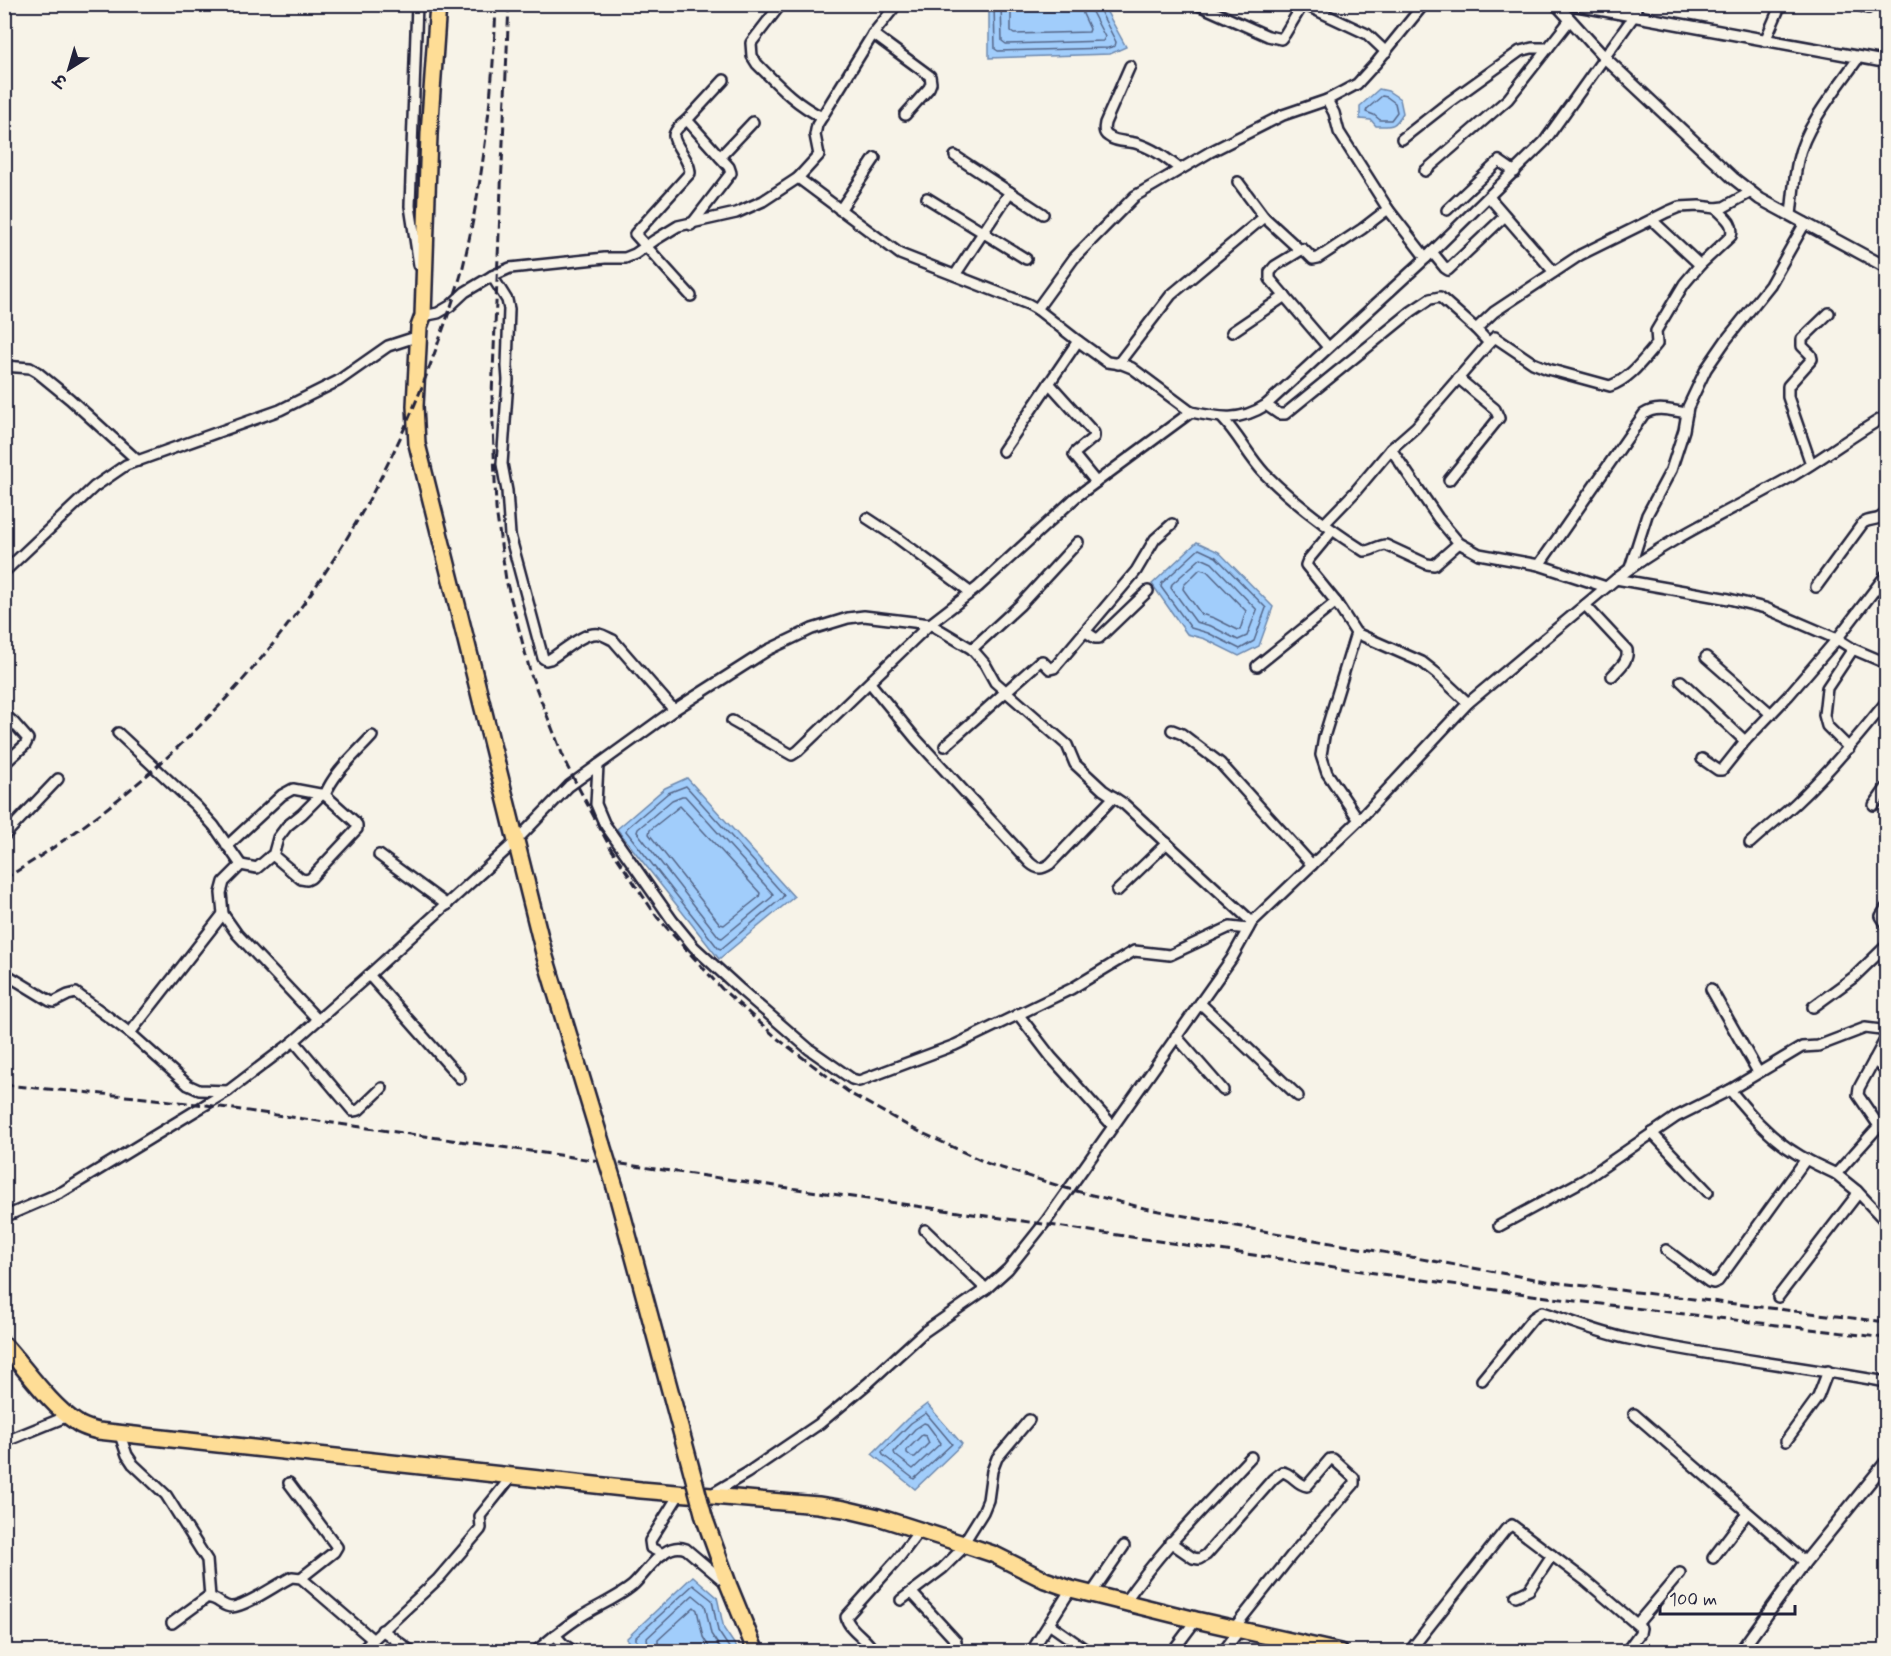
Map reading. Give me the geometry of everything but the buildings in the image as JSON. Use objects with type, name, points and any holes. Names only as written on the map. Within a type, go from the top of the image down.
[{"type":"highway","points":[[438,4],[429,134],[423,316],[419,327],[415,406],[417,444],[545,957],[615,1187],[704,1517],[756,1652]]},
{"type":"highway","points":[[4,1345],[68,1416],[85,1427],[120,1435],[844,1509],[965,1544],[993,1554],[1045,1580],[1071,1589],[1237,1629],[1291,1646],[1340,1652]]},
{"type":"street","points":[[417,4],[410,206],[423,290]]},
{"type":"street","points":[[781,4],[751,43],[752,56],[794,101],[822,117]]},
{"type":"street","points":[[423,316],[438,313],[450,306],[465,292],[510,268],[625,258],[678,226],[691,225],[736,213],[763,201],[798,178],[819,155],[815,128],[873,34],[897,4]]},
{"type":"street","points":[[1196,4],[1268,36],[1281,39],[1303,4],[1367,34],[1386,52]]},
{"type":"street","points":[[1037,309],[1074,258],[1135,196],[1210,152],[1283,115],[1327,100],[1356,84],[1386,52],[1424,4]]},
{"type":"street","points":[[1556,4],[1604,57],[1733,178],[1751,192],[1887,267]]},
{"type":"street","points":[[1569,4],[1887,62]]},
{"type":"street","points":[[798,178],[900,254],[1037,309],[1107,362],[1132,368],[1191,412],[1223,418],[1254,413],[1266,405],[1429,255],[1544,142],[1634,16],[1637,4]]},
{"type":"street","points":[[1764,40],[1781,4]]},
{"type":"street","points":[[1855,4],[1868,8]]},
{"type":"street","points":[[1425,171],[1508,99],[1570,20]]},
{"type":"street","points":[[873,34],[930,76],[929,88],[905,115]]},
{"type":"street","points":[[1402,139],[1520,51],[1548,48]]},
{"type":"street","points":[[1791,215],[1798,160],[1803,143],[1811,127],[1859,57]]},
{"type":"street","points":[[1130,66],[1105,123],[1106,134],[1118,140],[1151,149],[1180,169]]},
{"type":"street","points":[[691,296],[647,245],[635,235],[690,173],[688,162],[674,137],[675,132],[724,80]]},
{"type":"street","points":[[1327,100],[1334,112],[1339,132],[1388,209],[1429,255],[1448,270],[1505,216]]},
{"type":"street","points":[[687,120],[729,167],[730,173],[691,225]]},
{"type":"street","points":[[720,157],[753,122]]},
{"type":"street","points":[[955,156],[1043,214]]},
{"type":"street","points":[[840,210],[875,158]]},
{"type":"street","points":[[1447,210],[1500,161],[1515,172]]},
{"type":"street","points":[[1238,182],[1264,217],[1300,250]]},
{"type":"street","points":[[955,275],[1010,192]]},
{"type":"street","points":[[1476,329],[1494,312],[1580,255],[1679,207],[1724,207],[1751,192]]},
{"type":"street","points":[[1489,197],[1554,272]]},
{"type":"street","points":[[927,198],[1026,259]]},
{"type":"street","points":[[1468,704],[1422,662],[1356,633],[1336,602],[1306,565],[1308,560],[1328,527],[1354,493],[1391,449],[1416,427],[1495,337],[1533,363],[1548,369],[1610,386],[1628,376],[1657,344],[1656,331],[1684,284],[1700,265],[1731,236],[1732,225],[1716,208]]},
{"type":"street","points":[[1328,347],[1270,279],[1270,272],[1275,266],[1300,250],[1306,250],[1313,259],[1318,258],[1388,209]]},
{"type":"street","points":[[1118,364],[1171,295],[1264,217]]},
{"type":"street","points":[[1652,220],[1700,265]]},
{"type":"street","points":[[1630,568],[1647,515],[1671,470],[1684,430],[1688,407],[1706,369],[1770,285],[1805,223]]},
{"type":"street","points":[[492,276],[507,300],[509,309],[508,380],[501,455],[507,491],[510,534],[543,658],[550,659],[583,638],[593,634],[602,634],[613,640],[674,710]]},
{"type":"street","points":[[1232,332],[1285,296]]},
{"type":"street","points":[[1266,405],[1275,412],[1285,414],[1430,299],[1440,297],[1489,343]]},
{"type":"street","points":[[1810,464],[1788,397],[1788,386],[1812,358],[1802,345],[1802,339],[1829,313]]},
{"type":"street","points":[[4,572],[94,487],[126,465],[280,410],[338,381],[388,346],[419,336]]},
{"type":"street","points":[[1003,451],[1078,341]]},
{"type":"street","points":[[4,366],[30,368],[37,372],[138,461]]},
{"type":"street","points":[[1449,480],[1499,418],[1495,409],[1458,378]]},
{"type":"street","points":[[1049,383],[1094,433],[1094,437],[1074,455],[1096,482]]},
{"type":"street","points":[[1539,565],[1644,414],[1651,409],[1661,408],[1687,413]]},
{"type":"street","points":[[732,721],[792,754],[798,751],[930,624],[970,592],[1076,497],[1191,412]]},
{"type":"street","points":[[710,1495],[819,1424],[924,1332],[986,1289],[1016,1260],[1047,1220],[1232,958],[1250,926],[1359,820],[1468,704],[1630,568],[1810,464],[1887,416]]},
{"type":"street","points":[[1223,418],[1235,432],[1250,457],[1265,474],[1328,527],[1364,551],[1386,545],[1434,565],[1459,543]]},
{"type":"street","points":[[1391,449],[1438,518],[1459,543],[1479,554],[1539,565],[1606,587]]},
{"type":"street","points":[[1816,587],[1863,523],[1879,520],[1887,512]]},
{"type":"street","points":[[867,518],[970,592]]},
{"type":"street","points":[[945,746],[1040,661],[1050,669],[1054,668],[1136,571],[1155,539],[1172,524]]},
{"type":"street","points":[[972,649],[1020,605],[1078,542]]},
{"type":"street","points":[[1702,759],[1720,771],[1837,639],[1887,575]]},
{"type":"street","points":[[1616,579],[1730,599],[1765,608],[1887,663]]},
{"type":"street","points":[[1086,632],[1099,638],[1148,591]]},
{"type":"street","points":[[1257,666],[1336,602]]},
{"type":"street","points":[[1585,605],[1627,650],[1626,660],[1612,676]]},
{"type":"street","points":[[4,1217],[62,1192],[228,1091],[294,1041],[369,975],[516,842],[569,786],[674,710],[768,650],[812,629],[848,618],[864,616],[930,624],[972,649],[985,664],[995,682],[1066,745],[1075,764],[1167,843],[1250,926]]},
{"type":"street","points":[[1356,633],[1324,737],[1321,755],[1327,773],[1359,820]]},
{"type":"street","points":[[1849,748],[1827,726],[1824,715],[1827,688],[1853,649]]},
{"type":"street","points":[[1706,657],[1771,714]]},
{"type":"street","points":[[1681,681],[1745,741]]},
{"type":"street","points":[[870,683],[916,739],[1030,863],[1038,868],[1043,869],[1050,864],[1114,797]]},
{"type":"street","points":[[1750,843],[1795,804],[1849,748],[1887,702]]},
{"type":"street","points":[[4,714],[28,739],[25,745],[4,764]]},
{"type":"street","points":[[1172,730],[1182,734],[1220,763],[1312,865]]},
{"type":"street","points":[[118,733],[196,806],[214,826],[241,865],[257,868],[273,856],[278,838],[287,826],[323,795],[342,769],[372,736]]},
{"type":"street","points":[[598,765],[596,804],[603,823],[694,947],[809,1049],[846,1076],[859,1080],[955,1045],[1071,988],[1134,951],[1170,955],[1230,927],[1250,926]]},
{"type":"street","points":[[4,836],[58,779]]},
{"type":"street","points":[[1874,805],[1887,788]]},
{"type":"street","points":[[227,846],[287,791],[293,789],[323,795],[357,825],[354,833],[307,880],[302,879],[273,856]]},
{"type":"street","points":[[1117,891],[1167,843]]},
{"type":"street","points":[[379,855],[447,905]]},
{"type":"street","points":[[241,865],[224,882],[221,893],[223,914],[237,934],[318,1020]]},
{"type":"street","points":[[1887,908],[1881,916],[1887,924]]},
{"type":"street","points":[[130,1033],[223,914]]},
{"type":"street","points":[[1813,1007],[1854,977],[1887,946]]},
{"type":"street","points":[[4,973],[50,1001],[54,1002],[76,993],[130,1033],[188,1085],[199,1090],[228,1091]]},
{"type":"street","points":[[369,975],[460,1078]]},
{"type":"street","points":[[1711,988],[1758,1072]]},
{"type":"street","points":[[1200,1003],[1298,1096]]},
{"type":"street","points":[[1018,1014],[1051,1057],[1112,1125]]},
{"type":"street","points":[[1499,1226],[1584,1180],[1676,1117],[1730,1090],[1802,1047],[1818,1046],[1865,1028],[1881,1030],[1887,1036],[1859,1088],[1858,1095],[1883,1123],[1836,1174]]},
{"type":"street","points":[[1176,1036],[1223,1090]]},
{"type":"street","points":[[294,1041],[355,1112],[382,1088]]},
{"type":"street","points":[[1874,1060],[1887,1071]]},
{"type":"street","points":[[1730,1090],[1749,1114],[1772,1136],[1792,1151],[1836,1174],[1857,1191],[1887,1222]]},
{"type":"street","points":[[1652,1133],[1708,1192]]},
{"type":"street","points":[[1666,1250],[1709,1282],[1718,1281],[1806,1159]]},
{"type":"street","points":[[1778,1297],[1856,1196],[1857,1191]]},
{"type":"street","points":[[925,1230],[986,1289]]},
{"type":"street","points":[[1482,1380],[1533,1318],[1542,1312],[1627,1339],[1887,1382]]},
{"type":"street","points":[[1786,1441],[1818,1397],[1828,1371]]},
{"type":"street","points":[[1634,1414],[1805,1562]]},
{"type":"street","points":[[4,1442],[68,1416]]},
{"type":"street","points":[[901,1600],[942,1569],[965,1544],[986,1506],[992,1483],[992,1471],[997,1458],[1029,1420]]},
{"type":"street","points":[[120,1435],[133,1464],[166,1495],[207,1560],[210,1597]]},
{"type":"street","points":[[1124,1603],[1170,1542],[1251,1457]]},
{"type":"street","points":[[1170,1542],[1193,1558],[1199,1559],[1206,1555],[1282,1472],[1307,1486],[1330,1459],[1333,1459],[1354,1478],[1354,1484],[1291,1556],[1237,1629],[1223,1652]]},
{"type":"street","points":[[1740,1652],[1805,1562],[1887,1462]]},
{"type":"street","points":[[360,1652],[438,1579],[480,1530],[480,1516],[512,1476]]},
{"type":"street","points":[[289,1483],[337,1548],[301,1578]]},
{"type":"street","points":[[663,1554],[651,1548],[650,1541],[680,1493]]},
{"type":"street","points":[[1713,1558],[1747,1513]]},
{"type":"street","points":[[1409,1652],[1506,1528],[1512,1525],[1587,1581],[1641,1628],[1640,1633],[1626,1652]]},
{"type":"street","points":[[874,1652],[871,1645],[848,1624],[846,1617],[898,1559],[920,1530]]},
{"type":"street","points":[[535,1652],[580,1617],[610,1601],[633,1585],[663,1554],[679,1546],[686,1548],[729,1586]]},
{"type":"street","points":[[1090,1594],[1124,1546]]},
{"type":"street","points":[[1516,1596],[1529,1590],[1552,1555]]},
{"type":"street","points":[[1637,1624],[1680,1573]]},
{"type":"street","points":[[210,1597],[225,1606],[232,1607],[244,1604],[292,1577],[301,1578],[372,1639]]},
{"type":"street","points":[[1031,1652],[1071,1589]]},
{"type":"street","points":[[912,1593],[956,1641],[954,1652]]},
{"type":"street","points":[[172,1623],[210,1597]]},
{"type":"street","points":[[1172,1652],[1196,1620]]},
{"type":"street","points":[[1049,1624],[1089,1652]]},
{"type":"street","points":[[382,1630],[412,1652]]},
{"type":"street","points":[[555,1635],[575,1652]]},
{"type":"water","points":[[989,4],[1103,5],[1126,47],[1110,54],[989,58]]},
{"type":"water","points":[[1379,89],[1388,91],[1400,99],[1403,113],[1392,125],[1376,126],[1371,120],[1360,119],[1360,106]]},
{"type":"water","points":[[1197,542],[1219,552],[1273,607],[1259,646],[1239,656],[1205,639],[1187,634],[1152,584]]},
{"type":"water","points":[[687,778],[794,897],[719,959],[617,829],[665,788]]},
{"type":"water","points":[[927,1404],[962,1444],[915,1489],[872,1454],[907,1419]]},
{"type":"water","points":[[693,1576],[717,1597],[724,1629],[739,1651],[638,1651],[626,1639]]},
{"type":"railway","points":[[4,879],[78,830],[146,776],[210,716],[268,650],[320,580],[365,506],[405,428],[437,346],[462,271],[476,205],[486,138],[496,4]]},
{"type":"railway","points":[[509,4],[492,395],[496,509],[506,580],[531,675],[567,766],[610,847],[657,917],[722,989],[778,1039],[851,1094],[914,1129],[989,1164],[1072,1190],[1144,1208],[1252,1229],[1552,1282],[1886,1322]]},
{"type":"railway","points":[[4,1085],[206,1105],[1409,1278],[1576,1301],[1886,1338]]}]
